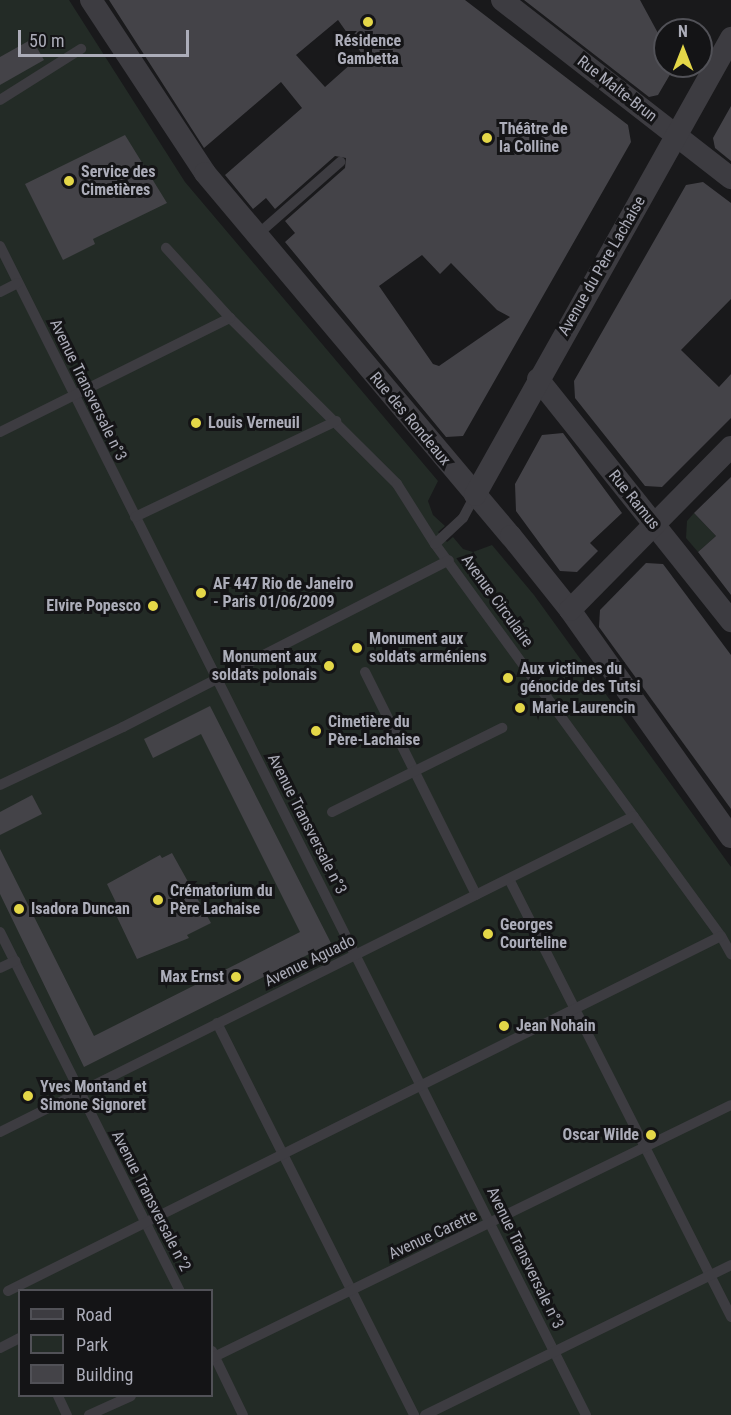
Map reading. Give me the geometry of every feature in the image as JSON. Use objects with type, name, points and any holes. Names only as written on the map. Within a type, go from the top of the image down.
[{"type":"street","name":"Rue des Rondeaux","points":[[92,0],[205,173],[570,610],[731,837]]},
{"type":"street","name":"Rue Malte-Brun","points":[[502,0],[731,178]]},
{"type":"street","name":"Avenue du Père Lachaise","points":[[475,495],[731,38]]},
{"type":"street","name":"Rue Ramus","points":[[538,379],[731,621]]},
{"type":"street","points":[[570,610],[731,447]]},
{"type":"lane","points":[[0,100],[81,49]]},
{"type":"lane","points":[[256,235],[340,162]]},
{"type":"lane","name":"Avenue Transversale n°3","points":[[0,246],[493,1224],[585,1415]]},
{"type":"lane","name":"Avenue Circulaire","points":[[166,248],[230,318],[397,484],[435,544],[721,936],[731,954]]},
{"type":"lane","points":[[0,292],[18,283]]},
{"type":"lane","points":[[0,432],[230,318]]},
{"type":"lane","points":[[135,517],[336,421]]},
{"type":"lane","points":[[435,544],[463,518],[475,495]]},
{"type":"lane","points":[[0,785],[219,679],[448,560]]},
{"type":"lane","points":[[365,672],[477,895]]},
{"type":"lane","points":[[332,812],[502,728]]},
{"type":"lane","name":"Avenue Aguado","points":[[0,1132],[634,816]]},
{"type":"lane","points":[[509,879],[644,1150],[731,1317]]},
{"type":"lane","name":"Avenue Transversale n°2","points":[[0,932],[81,1091],[143,1223],[178,1289]]},
{"type":"lane","points":[[8,1291],[721,936]]},
{"type":"lane","points":[[0,968],[15,961]]},
{"type":"lane","points":[[217,1023],[414,1415]]},
{"type":"lane","name":"Avenue Carette","points":[[213,1355],[493,1224],[731,1105]]},
{"type":"lane","points":[[425,1415],[731,1264]]},
{"type":"lane","points":[[0,1348],[18,1339]]},
{"type":"lane","points":[[213,1355],[243,1415]]},
{"type":"lane","points":[[59,1397],[67,1415]]},
{"type":"lane","points":[[88,1415],[127,1397]]},
{"type":"green space","name":"Cimetière du Père-Lachaise","points":[[0,0],[69,0],[185,182],[438,481],[428,501],[433,515],[445,526],[438,532],[447,542],[453,537],[463,549],[473,552],[492,545],[534,595],[731,867],[731,1415],[0,1415]]},
{"type":"green space","points":[[694,513],[716,536],[698,552],[686,538],[687,521]]},
{"type":"building","points":[[109,0],[465,0],[628,125],[631,142],[463,436],[446,437],[285,242],[295,233],[285,221],[345,168],[346,158],[335,156],[275,209],[266,198],[253,209],[225,175],[302,108],[281,82],[204,148]],"holes":[[[338,20],[362,54],[325,87],[296,55]],[[422,255],[440,274],[451,263],[497,310],[510,317],[439,366],[433,364],[379,286]]]},
{"type":"building","points":[[524,0],[640,0],[653,24],[653,78],[668,78],[658,95],[649,97]]},
{"type":"building","points":[[32,39],[44,60],[0,85],[0,57]]},
{"type":"building","points":[[731,106],[731,161],[715,148],[713,138]]},
{"type":"building","name":"Service des Cimetières","points":[[125,135],[167,203],[93,239],[95,244],[63,260],[25,184]]},
{"type":"building","points":[[703,182],[731,203],[731,299],[681,350],[719,387],[731,374],[731,418],[662,487],[645,486],[575,398],[574,381],[686,185]]},
{"type":"building","points":[[563,433],[622,513],[590,543],[598,551],[577,572],[560,571],[516,511],[515,484],[542,435]]},
{"type":"building","points":[[731,477],[731,595],[698,552],[716,536],[694,513]]},
{"type":"building","points":[[646,563],[663,564],[731,655],[731,809],[599,627],[600,610]]},
{"type":"building","points":[[210,706],[331,943],[84,1067],[0,894],[0,849],[94,1036],[300,932],[201,734],[153,758],[144,739]]},
{"type":"building","points":[[32,795],[42,814],[0,835],[0,812]]},
{"type":"building","name":"Crématorium du Père Lachaise","points":[[172,853],[211,923],[187,935],[189,938],[137,959],[117,917],[122,915],[107,884],[160,855],[162,858]]},
{"type":"place","name":"Résidence Gambetta","points":[[368,22]]},
{"type":"place","name":"Théâtre de la Colline","points":[[487,138]]},
{"type":"place","name":"Service des Cimetières","points":[[69,181]]},
{"type":"place","name":"Louis Verneuil","points":[[196,423]]},
{"type":"place","name":"AF 447 Rio de Janeiro - Paris 01/06/2009","points":[[201,593]]},
{"type":"place","name":"Elvire Popesco","points":[[153,606]]},
{"type":"place","name":"Monument aux soldats arméniens","points":[[357,648]]},
{"type":"place","name":"Monument aux soldats polonais","points":[[329,666]]},
{"type":"place","name":"Aux victimes du génocide des Tutsi","points":[[508,678]]},
{"type":"place","name":"Marie Laurencin","points":[[520,708]]},
{"type":"place","name":"Cimetière du Père-Lachaise","points":[[316,731]]},
{"type":"place","name":"Crématorium du Père Lachaise","points":[[158,900]]},
{"type":"place","name":"Isadora Duncan","points":[[19,909]]},
{"type":"place","name":"Georges Courteline","points":[[488,934]]},
{"type":"place","name":"Max Ernst","points":[[236,977]]},
{"type":"place","name":"Jean Nohain","points":[[504,1026]]},
{"type":"place","name":"Yves Montand et Simone Signoret","points":[[28,1096]]},
{"type":"place","name":"Oscar Wilde","points":[[651,1135]]}]
